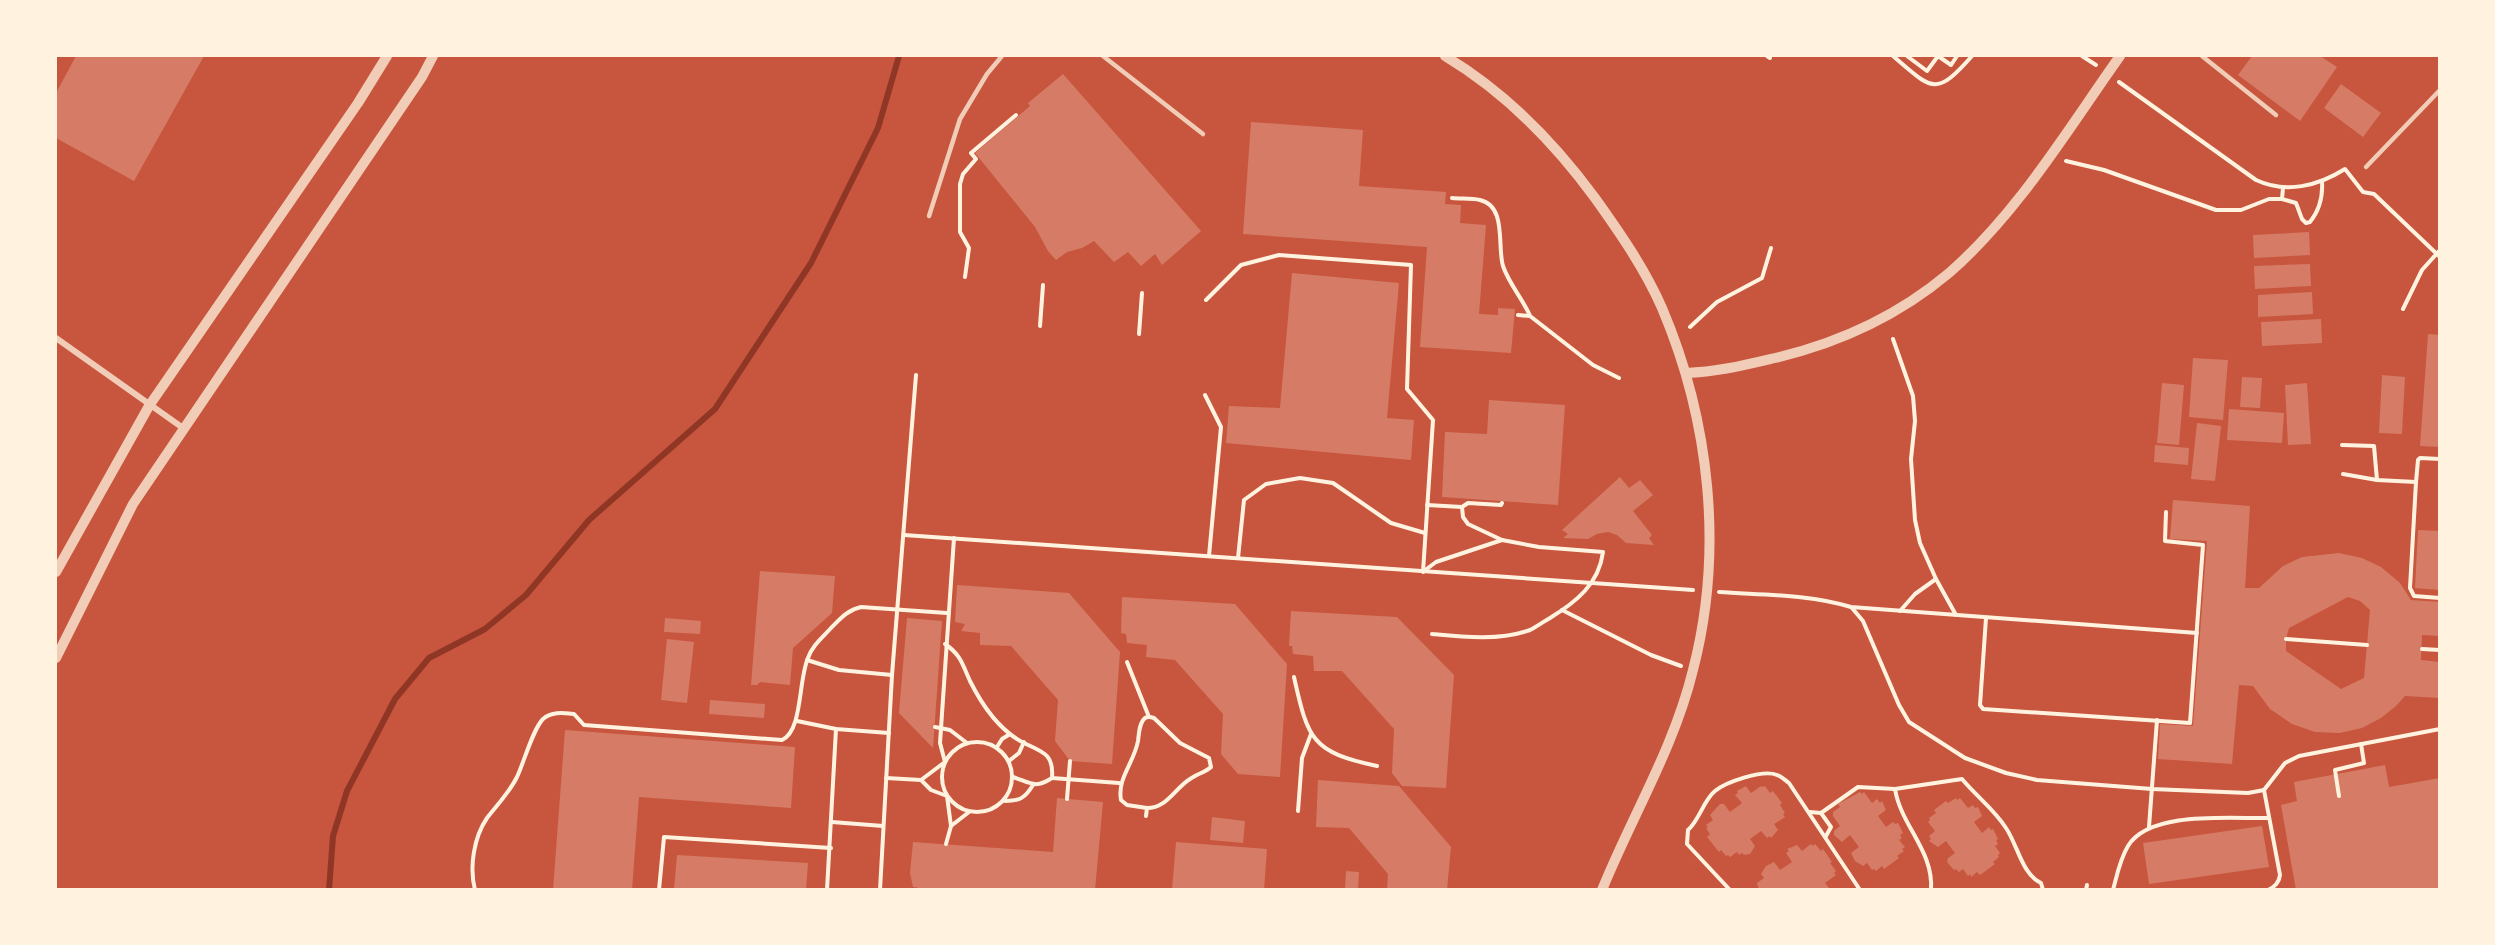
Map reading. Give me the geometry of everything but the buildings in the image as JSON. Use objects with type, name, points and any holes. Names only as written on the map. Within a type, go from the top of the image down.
[{"type":"street","points":[[56,572],[149,406],[358,103],[387,56]]},
{"type":"street","points":[[56,658],[133,504],[416,86],[433,56]]},
{"type":"street","points":[[1445,56],[1483,82],[1541,133],[1578,175],[1626,242],[1661,307],[1686,373],[1707,477],[1710,522],[1709,565],[1703,619],[1693,670],[1665,752],[1602,890]]},
{"type":"street","points":[[1686,373],[1719,371],[1804,351],[1875,322],[1919,296],[1949,272],[1992,229],[2120,56]]},
{"type":"street","points":[[56,338],[183,428]]},
{"type":"lane","points":[[928,216],[960,119],[987,74],[1002,56]]},
{"type":"lane","points":[[1103,56],[1203,134]]},
{"type":"lane","points":[[2202,56],[2276,115]]},
{"type":"lane","points":[[2366,167],[2439,90]]},
{"type":"path","points":[[1893,56],[1922,81],[1932,85],[1943,84],[1953,77],[1972,56]]},
{"type":"path","points":[[1907,56],[1927,71],[1938,56],[1951,65],[1957,56]]},
{"type":"path","points":[[2082,56],[2100,68]]},
{"type":"path","points":[[2119,81],[2256,180],[2270,187],[2306,186],[2322,181],[2345,169],[2362,192],[2374,194],[2438,254],[2422,270],[2403,309]]},
{"type":"path","points":[[964,278],[969,248],[960,232],[960,184],[963,174],[976,159],[972,153],[1016,115]]},
{"type":"path","points":[[2066,161],[2104,170],[2216,210],[2241,210],[2269,200],[2282,199],[2296,203],[2306,223],[2310,222],[2319,207],[2323,190],[2322,181]]},
{"type":"path","points":[[2282,199],[2283,188]]},
{"type":"path","points":[[1452,198],[1483,201],[1494,208],[1499,219],[1499,243],[1504,268],[1524,301],[1530,316],[1593,365],[1619,378]]},
{"type":"path","points":[[1690,327],[1717,302],[1762,278],[1772,248]]},
{"type":"path","points":[[1206,300],[1241,265],[1280,255],[1411,265],[1407,389],[1433,420],[1423,572]]},
{"type":"path","points":[[1040,326],[1043,285]]},
{"type":"path","points":[[1138,334],[1142,293]]},
{"type":"path","points":[[1518,315],[1530,316]]},
{"type":"path","points":[[1893,339],[1913,396],[1915,422],[1911,459],[1915,520],[1920,543],[1956,615]]},
{"type":"path","points":[[880,890],[892,675],[916,375]]},
{"type":"path","points":[[1205,395],[1221,427],[1209,556]]},
{"type":"path","points":[[2342,445],[2374,446],[2377,480]]},
{"type":"path","points":[[2439,459],[2420,458],[2418,460],[2410,588],[2414,596],[2439,598]]},
{"type":"path","points":[[2343,474],[2377,480],[2416,482]]},
{"type":"path","points":[[1238,558],[1244,500],[1266,484],[1300,478],[1333,483],[1391,523],[1425,533]]},
{"type":"path","points":[[1427,505],[1462,507],[1468,503],[1501,505],[1502,503]]},
{"type":"path","points":[[1432,634],[1466,638],[1498,636],[1530,630],[1588,590],[1601,568],[1603,552],[1539,547],[1502,540],[1468,524],[1462,517],[1462,507]]},
{"type":"path","points":[[1986,618],[1980,705],[1983,709],[2190,723],[2203,545],[2165,541],[2166,512]]},
{"type":"path","points":[[904,535],[1699,591]]},
{"type":"path","points":[[946,844],[951,826],[947,796],[943,785],[942,773],[945,762],[940,743],[947,613],[954,538]]},
{"type":"path","points":[[1423,572],[1436,562],[1502,540]]},
{"type":"path","points":[[1900,611],[1915,594],[1936,579]]},
{"type":"path","points":[[1711,592],[1834,602],[1851,607],[2197,633]]},
{"type":"path","points":[[475,890],[472,865],[485,821],[512,787],[528,754],[535,729],[545,717],[556,713],[574,714],[584,725],[782,740],[789,736],[797,721],[798,700],[807,660],[813,646],[852,609],[861,607],[947,613]]},
{"type":"path","points":[[1851,607],[1863,621],[1899,705],[1909,722],[1965,758],[2006,773],[2037,780],[2152,789],[2248,793],[2264,790],[2285,764],[2299,756],[2439,729]]},
{"type":"path","points":[[1562,610],[1651,655],[1693,670]]},
{"type":"path","points":[[2286,639],[2367,645]]},
{"type":"path","points":[[945,644],[959,654],[979,697],[988,711],[1010,735],[1047,755],[1053,765],[1052,778]]},
{"type":"path","points":[[2422,649],[2439,650]]},
{"type":"path","points":[[807,660],[839,670],[892,675]]},
{"type":"path","points":[[1127,662],[1149,717]]},
{"type":"path","points":[[1294,677],[1302,714],[1318,745],[1343,759],[1377,766]]},
{"type":"path","points":[[1149,717],[1154,718],[1180,742],[1209,758],[1212,763],[1210,770],[1204,770],[1187,781],[1164,804],[1156,808],[1127,805],[1120,800],[1119,783],[1135,754],[1141,726],[1145,718],[1149,717]]},
{"type":"path","points":[[2149,827],[2157,720]]},
{"type":"path","points":[[797,721],[836,729],[889,733]]},
{"type":"path","points":[[935,727],[941,727],[960,735],[967,743]]},
{"type":"path","points":[[828,890],[836,729]]},
{"type":"path","points":[[1298,811],[1302,758],[1311,734]]},
{"type":"path","points":[[997,747],[1002,739],[1010,735]]},
{"type":"path","points":[[886,778],[921,780],[945,762],[958,747],[977,741],[997,747],[1009,760],[1013,777],[1012,786],[1004,801],[988,811],[970,811],[953,803],[947,796],[931,790],[921,780]]},
{"type":"path","points":[[1009,760],[1019,753],[1024,742]]},
{"type":"path","points":[[2339,796],[2335,770],[2364,763],[2361,744]]},
{"type":"path","points":[[1067,799],[1070,761]]},
{"type":"path","points":[[1730,890],[1687,844],[1688,830],[1696,822],[1713,792],[1730,782],[1759,774],[1775,774],[1789,783],[1860,890]]},
{"type":"path","points":[[1013,777],[1033,785],[1043,784],[1052,778],[1119,783]]},
{"type":"path","points":[[1809,812],[1821,813],[1858,787],[1895,789],[1962,779],[1979,800],[1988,804],[2006,827],[2031,878],[2041,883],[2043,890]]},
{"type":"path","points":[[1004,801],[1018,801],[1025,797],[1033,785]]},
{"type":"path","points":[[1895,789],[1905,820],[1928,861],[1932,873],[1931,890]]},
{"type":"path","points":[[2264,790],[2280,876],[2274,888],[2268,890]]},
{"type":"path","points":[[1146,808],[1146,816]]},
{"type":"path","points":[[951,826],[970,811]]},
{"type":"path","points":[[1821,813],[1831,827],[1826,836]]},
{"type":"path","points":[[2113,890],[2128,845],[2149,827],[2185,820],[2269,818]]},
{"type":"path","points":[[832,822],[883,826]]},
{"type":"path","points":[[659,890],[664,837],[831,848]]},
{"type":"waterway","points":[[329,890],[333,836],[347,791],[395,699],[429,658],[485,629],[526,595],[589,520],[715,409],[811,263],[878,128],[899,56]]}]
